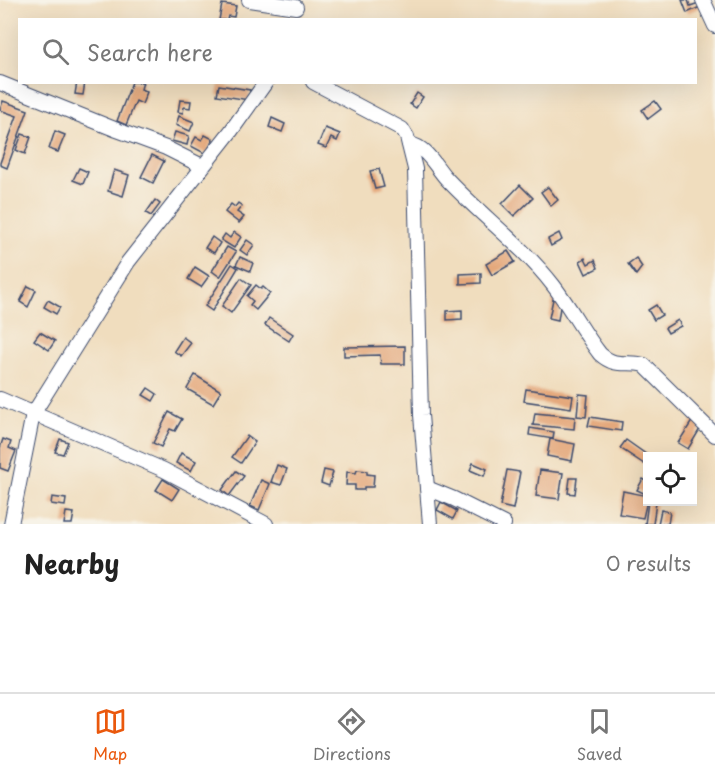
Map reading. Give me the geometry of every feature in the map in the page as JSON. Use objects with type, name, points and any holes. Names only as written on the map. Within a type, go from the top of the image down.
[{"type":"street","points":[[249,0],[297,9]]},
{"type":"street","points":[[703,0],[715,26]]},
{"type":"street","points":[[0,83],[166,148],[202,166]]},
{"type":"street","points":[[11,524],[33,414],[128,262],[231,131],[265,84]]},
{"type":"street","points":[[317,84],[402,129],[409,144],[415,169],[418,346],[430,524]]},
{"type":"street","points":[[409,144],[416,145],[425,152],[467,201],[500,229],[552,283],[600,354],[610,362],[644,365],[715,435]]},
{"type":"street","points":[[0,399],[164,470],[266,524]]},
{"type":"street","points":[[427,488],[504,524]]},
{"type":"building","points":[[682,0],[688,0],[690,6],[699,3],[700,7],[687,13]]},
{"type":"building","points":[[222,4],[236,6],[234,17],[219,18]]},
{"type":"building","points":[[77,84],[85,84],[83,95],[75,94]]},
{"type":"building","points":[[131,84],[142,84],[141,89],[147,92],[142,104],[136,101],[126,125],[117,121]]},
{"type":"building","points":[[219,85],[250,90],[249,100],[217,95]]},
{"type":"building","points":[[417,93],[423,97],[416,108],[410,104]]},
{"type":"building","points":[[180,100],[191,101],[190,108],[184,107],[183,113],[178,112]]},
{"type":"building","points":[[3,101],[28,110],[7,168],[0,163],[17,116],[0,110]]},
{"type":"building","points":[[655,101],[661,109],[648,119],[642,110]]},
{"type":"building","points":[[179,116],[194,122],[190,131],[176,125]]},
{"type":"building","points":[[272,118],[285,124],[282,132],[269,127]]},
{"type":"building","points":[[325,128],[340,134],[337,141],[331,138],[326,148],[318,145]]},
{"type":"building","points":[[55,131],[65,135],[58,152],[49,149]]},
{"type":"building","points":[[175,132],[189,136],[187,145],[172,141]]},
{"type":"building","points":[[22,134],[31,137],[25,154],[16,150]]},
{"type":"building","points":[[205,135],[213,139],[206,154],[191,146],[196,137],[202,140]]},
{"type":"building","points":[[152,155],[164,161],[153,183],[141,177]]},
{"type":"building","points":[[79,168],[88,172],[83,184],[73,180]]},
{"type":"building","points":[[379,169],[384,187],[375,189],[370,171]]},
{"type":"building","points":[[114,170],[129,175],[123,196],[108,191]]},
{"type":"building","points":[[520,185],[533,198],[514,216],[502,204]]},
{"type":"building","points":[[548,187],[558,200],[551,206],[541,192]]},
{"type":"building","points":[[155,200],[160,204],[151,216],[146,213]]},
{"type":"building","points":[[238,203],[242,206],[237,212],[244,217],[239,223],[225,212],[231,204],[235,207]]},
{"type":"building","points":[[234,232],[241,237],[234,248],[221,240],[225,234],[230,238]]},
{"type":"building","points":[[559,233],[562,240],[551,246],[548,239]]},
{"type":"building","points":[[212,237],[220,243],[214,253],[205,248]]},
{"type":"building","points":[[247,240],[254,245],[247,255],[240,250]]},
{"type":"building","points":[[227,247],[236,252],[220,277],[212,271]]},
{"type":"building","points":[[508,251],[515,262],[492,275],[486,264]]},
{"type":"building","points":[[240,257],[253,263],[250,271],[236,265]]},
{"type":"building","points":[[585,258],[588,264],[595,260],[598,268],[586,274],[580,261]]},
{"type":"building","points":[[636,258],[642,267],[636,275],[628,264]]},
{"type":"building","points":[[232,264],[238,268],[212,311],[205,306]]},
{"type":"building","points":[[195,267],[209,276],[201,287],[188,279]]},
{"type":"building","points":[[481,273],[481,283],[460,284],[460,274]]},
{"type":"building","points":[[241,278],[251,285],[231,313],[222,306]]},
{"type":"building","points":[[256,285],[270,293],[256,310],[250,305],[253,301],[247,296]]},
{"type":"building","points":[[28,286],[36,290],[28,307],[20,302]]},
{"type":"building","points":[[553,299],[561,301],[558,320],[549,318]]},
{"type":"building","points":[[48,300],[60,307],[56,314],[44,307]]},
{"type":"building","points":[[656,305],[662,315],[654,320],[648,310]]},
{"type":"building","points":[[462,310],[462,319],[447,320],[447,311]]},
{"type":"building","points":[[269,318],[293,334],[289,341],[265,325]]},
{"type":"building","points":[[678,320],[681,326],[668,333],[665,328]]},
{"type":"building","points":[[40,332],[55,341],[49,350],[34,340]]},
{"type":"building","points":[[183,337],[191,343],[181,356],[174,351]]},
{"type":"building","points":[[405,346],[405,364],[381,364],[380,355],[344,356],[344,347]]},
{"type":"building","points":[[195,375],[221,391],[213,404],[187,389]]},
{"type":"building","points":[[148,388],[157,394],[153,401],[143,395]]},
{"type":"building","points":[[526,389],[573,396],[571,408],[524,401]]},
{"type":"building","points":[[579,394],[588,395],[586,417],[577,416]]},
{"type":"building","points":[[169,412],[182,419],[175,431],[170,429],[161,447],[153,443]]},
{"type":"building","points":[[535,413],[575,417],[574,429],[533,425]]},
{"type":"building","points":[[590,417],[622,422],[621,431],[588,426]]},
{"type":"building","points":[[694,418],[703,424],[688,449],[678,443]]},
{"type":"building","points":[[530,428],[554,432],[553,439],[529,435]]},
{"type":"building","points":[[247,436],[255,442],[241,463],[232,457]]},
{"type":"building","points":[[3,439],[11,442],[9,448],[16,451],[8,471],[0,468],[0,448]]},
{"type":"building","points":[[60,439],[68,442],[63,454],[55,452]]},
{"type":"building","points":[[550,439],[575,444],[572,461],[547,456]]},
{"type":"building","points":[[626,440],[643,452],[643,463],[620,448]]},
{"type":"building","points":[[181,453],[196,461],[191,471],[176,463]]},
{"type":"building","points":[[473,463],[487,469],[484,476],[470,470]]},
{"type":"building","points":[[277,465],[287,469],[281,485],[271,482]]},
{"type":"building","points":[[324,470],[333,472],[329,486],[321,483]]},
{"type":"building","points":[[357,470],[367,471],[367,474],[374,475],[373,487],[355,490],[355,485],[346,485],[347,472],[356,473]]},
{"type":"building","points":[[507,470],[520,472],[513,509],[500,506]]},
{"type":"building","points":[[540,470],[563,473],[559,499],[536,496]]},
{"type":"building","points":[[236,471],[244,476],[229,496],[222,490]]},
{"type":"building","points":[[570,478],[577,478],[575,494],[568,493]]},
{"type":"building","points":[[163,479],[179,489],[172,500],[156,490]]},
{"type":"building","points":[[643,479],[643,493],[637,490]]},
{"type":"building","points":[[261,480],[270,484],[259,510],[250,506]]},
{"type":"building","points":[[623,491],[643,495],[643,506],[646,506],[643,518],[619,514]]},
{"type":"building","points":[[52,497],[66,499],[65,506],[51,504]]},
{"type":"building","points":[[441,502],[457,511],[453,519],[437,510]]},
{"type":"building","points":[[647,506],[655,506],[653,524],[645,524]]},
{"type":"building","points":[[661,510],[670,512],[668,524],[658,524]]},
{"type":"building","points":[[66,512],[74,513],[72,524],[64,524]]}]
